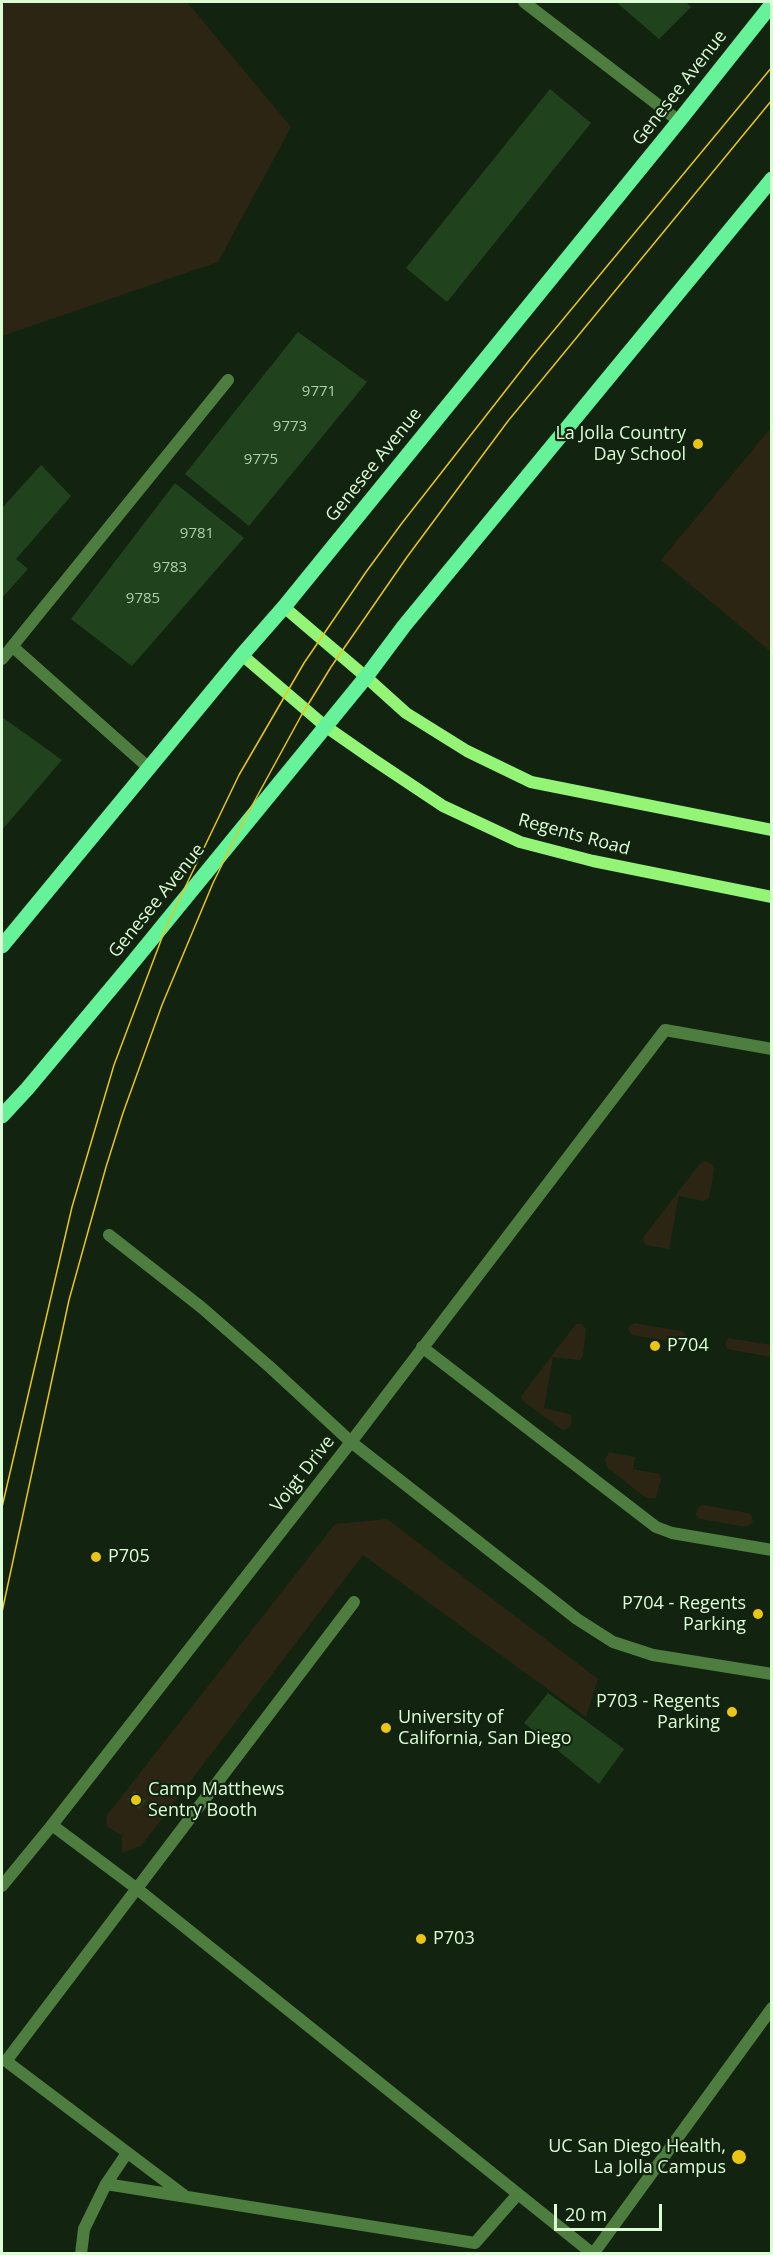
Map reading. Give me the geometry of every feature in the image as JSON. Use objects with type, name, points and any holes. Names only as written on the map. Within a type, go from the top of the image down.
[{"type":"main road","name":"Genesee Avenue","points":[[2,946],[242,655],[284,608],[679,121],[771,4]]},
{"type":"main road","name":"Genesee Avenue","points":[[2,1116],[129,967],[366,677],[404,626],[771,178]]},
{"type":"main road","points":[[284,608],[406,713],[467,751],[531,782],[771,830]]},
{"type":"main road","name":"Regents Road","points":[[242,655],[326,726],[443,806],[520,842],[592,861],[771,897]]},
{"type":"street","points":[[524,2],[679,121]]},
{"type":"street","points":[[2,659],[228,380]]},
{"type":"street","points":[[13,647],[149,768]]},
{"type":"street","points":[[109,1235],[201,1308],[271,1368],[351,1442],[665,1030],[771,1049]]},
{"type":"street","points":[[422,1347],[656,1527],[672,1533],[771,1550]]},
{"type":"street","name":"Voigt Drive","points":[[2,1886],[351,1442],[577,1619],[613,1642],[653,1655],[771,1674]]},
{"type":"street","points":[[185,2196],[6,2061],[354,1602]]},
{"type":"street","points":[[52,1825],[136,1888],[593,2253],[771,2008]]},
{"type":"street","points":[[81,2253],[84,2229],[106,2184],[127,2153]]},
{"type":"street","points":[[106,2184],[475,2243],[518,2194]]},
{"type":"shaded area","points":[[2,2],[187,2],[291,127],[218,262],[2,336]]},
{"type":"shaded area","points":[[771,428],[771,652],[661,560]]},
{"type":"shaded area","points":[[705,1161],[713,1165],[714,1170],[709,1198],[704,1201],[679,1196],[669,1249],[646,1245],[643,1239],[645,1235],[699,1165]]},
{"type":"shaded area","points":[[634,1323],[681,1331],[685,1334],[685,1338],[678,1343],[632,1335],[628,1329]]},
{"type":"shaded area","points":[[576,1324],[582,1324],[586,1329],[583,1355],[580,1360],[553,1357],[544,1408],[570,1414],[571,1425],[562,1430],[523,1401],[521,1396]]},
{"type":"shaded area","points":[[728,1338],[771,1345],[771,1357],[727,1349],[725,1344]]},
{"type":"shaded area","points":[[609,1452],[635,1457],[633,1469],[659,1474],[661,1479],[656,1498],[646,1498],[608,1468],[605,1460]]},
{"type":"shaded area","points":[[703,1505],[748,1513],[753,1522],[746,1527],[700,1519],[696,1512]]},
{"type":"shaded area","points":[[387,1519],[598,1679],[586,1717],[363,1555],[141,1846],[122,1853],[122,1836],[108,1827],[107,1815],[335,1524]]},
{"type":"building","points":[[616,2],[686,2],[691,7],[659,39]]},
{"type":"building","points":[[550,89],[591,123],[447,302],[406,268]]},
{"type":"building","points":[[298,332],[367,382],[249,526],[185,474]]},
{"type":"building","points":[[41,465],[71,496],[16,559],[28,569],[2,598],[2,508]]},
{"type":"building","points":[[175,483],[244,538],[132,666],[71,619]]},
{"type":"building","points":[[2,717],[62,760],[2,830]]},
{"type":"building","points":[[548,1693],[624,1749],[599,1784],[524,1723]]},
{"type":"building","name":"Camp Matthews Sentry Booth","points":[[134,1791],[146,1801],[139,1809],[127,1800]]},
{"type":"tram line","points":[[2,1507],[72,1207],[114,1065],[166,927],[239,775],[304,663],[402,523],[531,358],[772,67]]},
{"type":"tram line","points":[[2,1612],[69,1300],[106,1167],[162,1005],[213,883],[242,824],[301,716],[331,667],[407,557],[508,421],[772,100]]},
{"type":"place","name":"La Jolla Country Day School","points":[[698,444]]},
{"type":"place","name":"P704","points":[[655,1346]]},
{"type":"place","name":"P705","points":[[96,1557]]},
{"type":"place","name":"P704 - Regents Parking","points":[[758,1614]]},
{"type":"place","name":"P703 - Regents Parking","points":[[732,1712]]},
{"type":"place","name":"University of California, San Diego","points":[[386,1728]]},
{"type":"place","name":"Camp Matthews Sentry Booth","points":[[136,1800]]},
{"type":"place","name":"P703","points":[[421,1939]]},
{"type":"place","name":"UC San Diego Health, La Jolla Campus","points":[[739,2157]]}]
